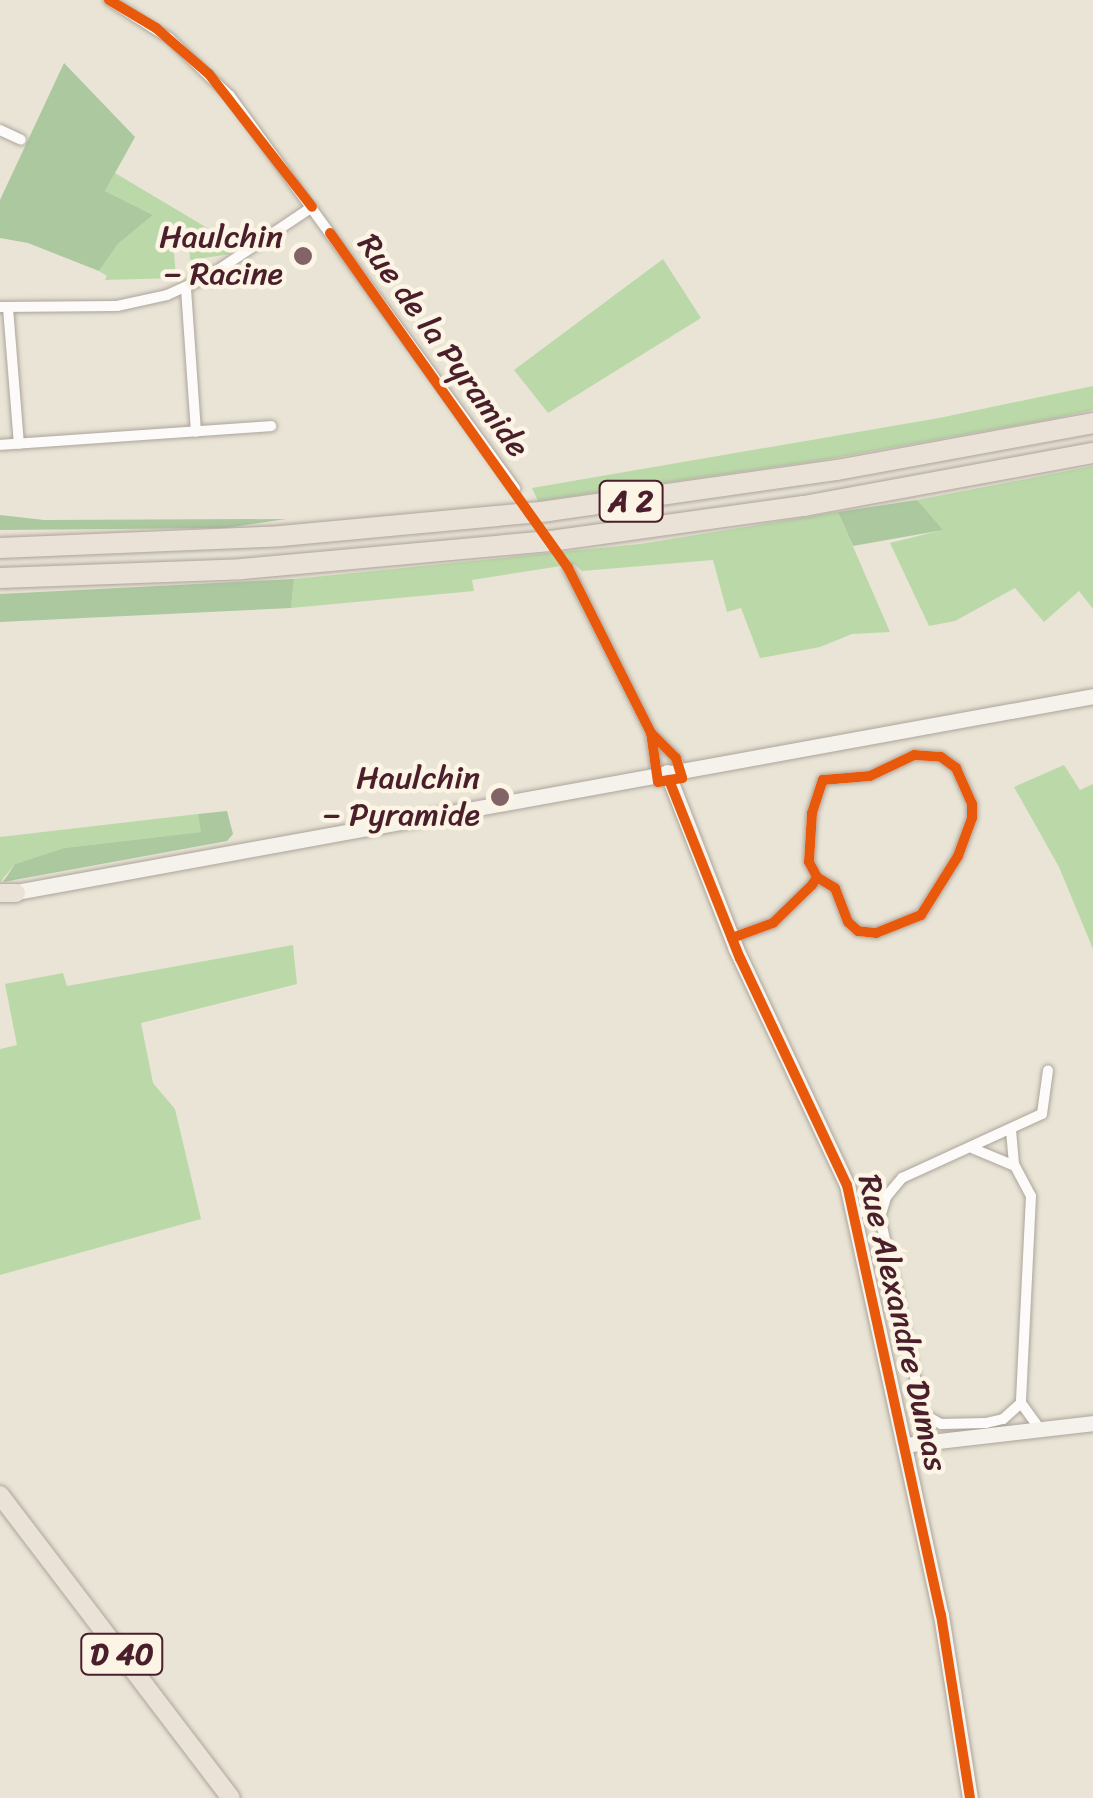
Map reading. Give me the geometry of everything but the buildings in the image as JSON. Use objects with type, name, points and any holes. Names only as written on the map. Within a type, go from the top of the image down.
[{"type":"highway","name":"A 2","points":[[0,548],[326,533],[568,509],[863,466],[1093,423]]},
{"type":"highway","name":"A 2","points":[[0,578],[324,564],[558,540],[790,508],[1093,454]]},
{"type":"highway","points":[[0,539],[94,546]]},
{"type":"highway","points":[[0,587],[94,576]]},
{"type":"main road","name":"D 40","points":[[4,1498],[231,1798]]},
{"type":"street","name":"Rue de la Pyramide","points":[[110,0],[156,28],[209,74],[312,207],[515,488]]},
{"type":"street","points":[[0,130],[21,140]]},
{"type":"street","points":[[19,444],[4,308],[128,304],[186,288],[312,207]]},
{"type":"street","points":[[186,288],[196,432]]},
{"type":"street","points":[[0,445],[271,426]]},
{"type":"street","points":[[568,568],[669,776]]},
{"type":"street","points":[[5,894],[552,794],[819,754],[945,724],[1093,696]]},
{"type":"street","points":[[651,733],[674,755],[669,776]]},
{"type":"street","points":[[914,754],[941,757],[956,768],[973,813],[958,856],[926,912],[881,931],[864,933],[850,926],[835,888],[817,876],[809,862],[812,812],[822,780],[870,776],[914,754]]},
{"type":"street","name":"Rue Alexandre Dumas","points":[[669,776],[732,938],[832,1146],[854,1213],[941,1615],[970,1798]]},
{"type":"street","points":[[732,938],[779,919],[817,876]]},
{"type":"street","points":[[1021,1403],[1002,1420],[974,1424],[941,1424],[920,1411],[880,1230],[882,1209],[902,1178],[1011,1130],[1044,1111],[1048,1070]]},
{"type":"street","points":[[1011,1130],[1014,1166],[1032,1206],[1021,1403],[1040,1429]]},
{"type":"street","points":[[970,1148],[1014,1166]]},
{"type":"street","points":[[854,1213],[882,1209]]},
{"type":"street","points":[[904,1444],[1087,1423]]},
{"type":"green space","points":[[64,63],[135,137],[105,191],[153,215],[118,244],[99,271],[28,243],[0,238],[0,200]]},
{"type":"green space","points":[[115,173],[219,235],[231,254],[190,260],[189,241],[173,240],[176,278],[105,280],[107,276],[99,271],[118,244],[153,215],[105,191]]},
{"type":"green space","points":[[663,259],[701,318],[548,413],[514,370]]},
{"type":"green space","points":[[1093,386],[1093,410],[1051,419],[823,460],[538,501],[532,488],[939,418]]},
{"type":"green space","points":[[1093,466],[1093,609],[1079,591],[1044,622],[1015,588],[955,621],[929,626],[890,543],[942,530],[917,500]]},
{"type":"green space","points":[[917,500],[943,530],[853,546],[838,512]]},
{"type":"green space","points":[[838,512],[890,632],[852,634],[820,647],[760,658],[741,608],[727,612],[713,560],[582,571],[574,564],[472,580],[474,591],[291,608],[294,579],[640,544]]},
{"type":"green space","points":[[0,515],[44,520],[286,519],[225,528],[0,530]]},
{"type":"green space","points":[[294,579],[291,608],[0,622],[0,594]]},
{"type":"green space","points":[[1064,765],[1080,790],[1093,784],[1093,949],[1059,867],[1014,787]]},
{"type":"green space","points":[[227,811],[233,834],[227,841],[3,882],[15,864],[64,848],[201,832],[198,814]]},
{"type":"green space","points":[[198,814],[202,832],[64,848],[15,864],[0,882],[0,837]]},
{"type":"green space","points":[[293,945],[297,984],[141,1023],[153,1083],[175,1109],[201,1219],[0,1275],[0,1049],[17,1045],[5,984],[63,973],[67,986]]},
{"type":"cycle path","points":[[109,0],[156,28],[209,74],[312,207]]},
{"type":"cycle path","points":[[330,233],[568,568],[651,733],[676,758],[682,778],[658,782],[651,733]]},
{"type":"cycle path","points":[[732,938],[773,923],[817,877],[809,862],[812,813],[823,780],[870,776],[914,755],[941,757],[956,768],[972,804],[972,818],[958,856],[921,915],[876,933],[858,931],[848,922],[835,888],[817,877]]},
{"type":"cycle path","points":[[669,780],[740,958],[847,1185],[941,1615],[970,1798]]},
{"type":"place","name":"Haulchin – Racine","points":[[303,256]]},
{"type":"place","name":"Haulchin – Pyramide","points":[[500,797]]}]
